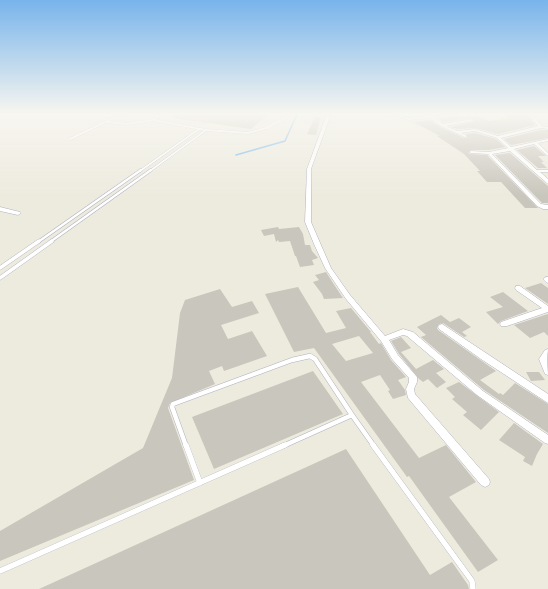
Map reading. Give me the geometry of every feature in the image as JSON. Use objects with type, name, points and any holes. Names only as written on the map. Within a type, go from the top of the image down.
[{"type":"street","points":[[319,141],[309,169],[308,222],[328,268],[348,297],[384,339],[395,357],[413,377],[413,382],[410,389],[411,395],[485,482]]},
{"type":"street","points":[[504,141],[548,182]]},
{"type":"street","points":[[471,152],[489,153],[542,141]]},
{"type":"street","points":[[535,143],[548,155]]},
{"type":"street","points":[[489,153],[539,205],[548,207]]},
{"type":"street","points":[[537,171],[548,171]]},
{"type":"street","points":[[0,209],[18,212]]},
{"type":"street","points":[[518,288],[548,309]]},
{"type":"street","points":[[504,324],[548,309]]},
{"type":"street","points":[[442,326],[484,358],[548,399]]},
{"type":"street","points":[[384,339],[403,332],[410,334],[480,393],[548,440]]},
{"type":"street","points":[[548,352],[545,354],[543,359],[548,372]]},
{"type":"lane","points":[[0,268],[181,141]]},
{"type":"lane","points":[[0,278],[190,141]]},
{"type":"lane","points":[[49,233],[60,235]]},
{"type":"lane","points":[[200,483],[172,407],[173,404],[292,360],[310,356],[315,359],[352,415],[472,581],[474,589]]},
{"type":"lane","points":[[0,572],[352,415]]},
{"type":"building","points":[[445,141],[499,141],[505,147],[489,150],[471,150],[468,153],[487,155],[538,208],[525,208],[501,182],[487,182],[477,171],[480,171],[464,154]]},
{"type":"building","points":[[507,141],[530,141],[511,145]]},
{"type":"building","points":[[534,146],[546,156],[538,156],[547,168],[538,168],[517,150]]},
{"type":"building","points":[[510,153],[548,186],[548,203],[542,203],[495,155]]},
{"type":"building","points":[[278,227],[279,229],[299,227],[303,234],[305,245],[310,245],[312,251],[318,258],[312,260],[314,265],[300,267],[290,241],[279,242],[278,240],[276,242],[274,234],[264,236],[261,230]]},
{"type":"building","points":[[326,272],[343,298],[324,299],[313,282],[319,280],[315,275]]},
{"type":"building","points":[[541,283],[548,288],[548,304],[525,288]]},
{"type":"building","points":[[298,287],[326,333],[346,328],[336,311],[351,308],[379,344],[381,343],[391,360],[406,377],[398,380],[405,390],[406,395],[393,399],[388,391],[390,390],[380,375],[361,382],[419,458],[446,445],[476,482],[449,497],[498,560],[478,572],[314,348],[294,352],[265,294]],"holes":[[[359,336],[373,353],[346,361],[332,344]]]},
{"type":"building","points":[[220,289],[232,307],[252,301],[259,313],[221,325],[228,339],[252,331],[267,356],[224,371],[222,366],[209,371],[215,384],[170,403],[168,408],[194,480],[0,561],[0,531],[143,448],[172,378],[180,313],[185,300]]},
{"type":"building","points":[[503,292],[528,311],[501,321],[498,324],[486,312],[503,307],[490,297]]},
{"type":"building","points":[[548,314],[548,336],[544,332],[530,338],[514,325]]},
{"type":"building","points":[[441,315],[450,322],[459,318],[471,327],[462,332],[467,336],[464,337],[443,323],[439,324],[437,328],[496,371],[480,380],[499,394],[500,393],[503,395],[515,383],[548,404],[548,433],[484,390],[421,337],[426,335],[417,327]]},
{"type":"building","points":[[401,337],[411,348],[401,352],[416,369],[433,360],[444,369],[436,373],[446,382],[437,388],[428,379],[423,382],[418,378],[399,354],[391,341]]},
{"type":"building","points":[[313,371],[343,414],[214,469],[192,417]]},
{"type":"building","points":[[526,372],[539,372],[545,380],[531,381]]},
{"type":"building","points":[[459,382],[499,412],[481,430],[463,415],[467,412],[452,399],[455,397],[446,388]]},
{"type":"building","points":[[514,423],[543,444],[532,466],[523,461],[525,457],[499,440]]},
{"type":"building","points":[[346,449],[430,575],[452,562],[468,585],[469,589],[39,589]]},
{"type":"waterway","points":[[236,155],[283,141]]}]
